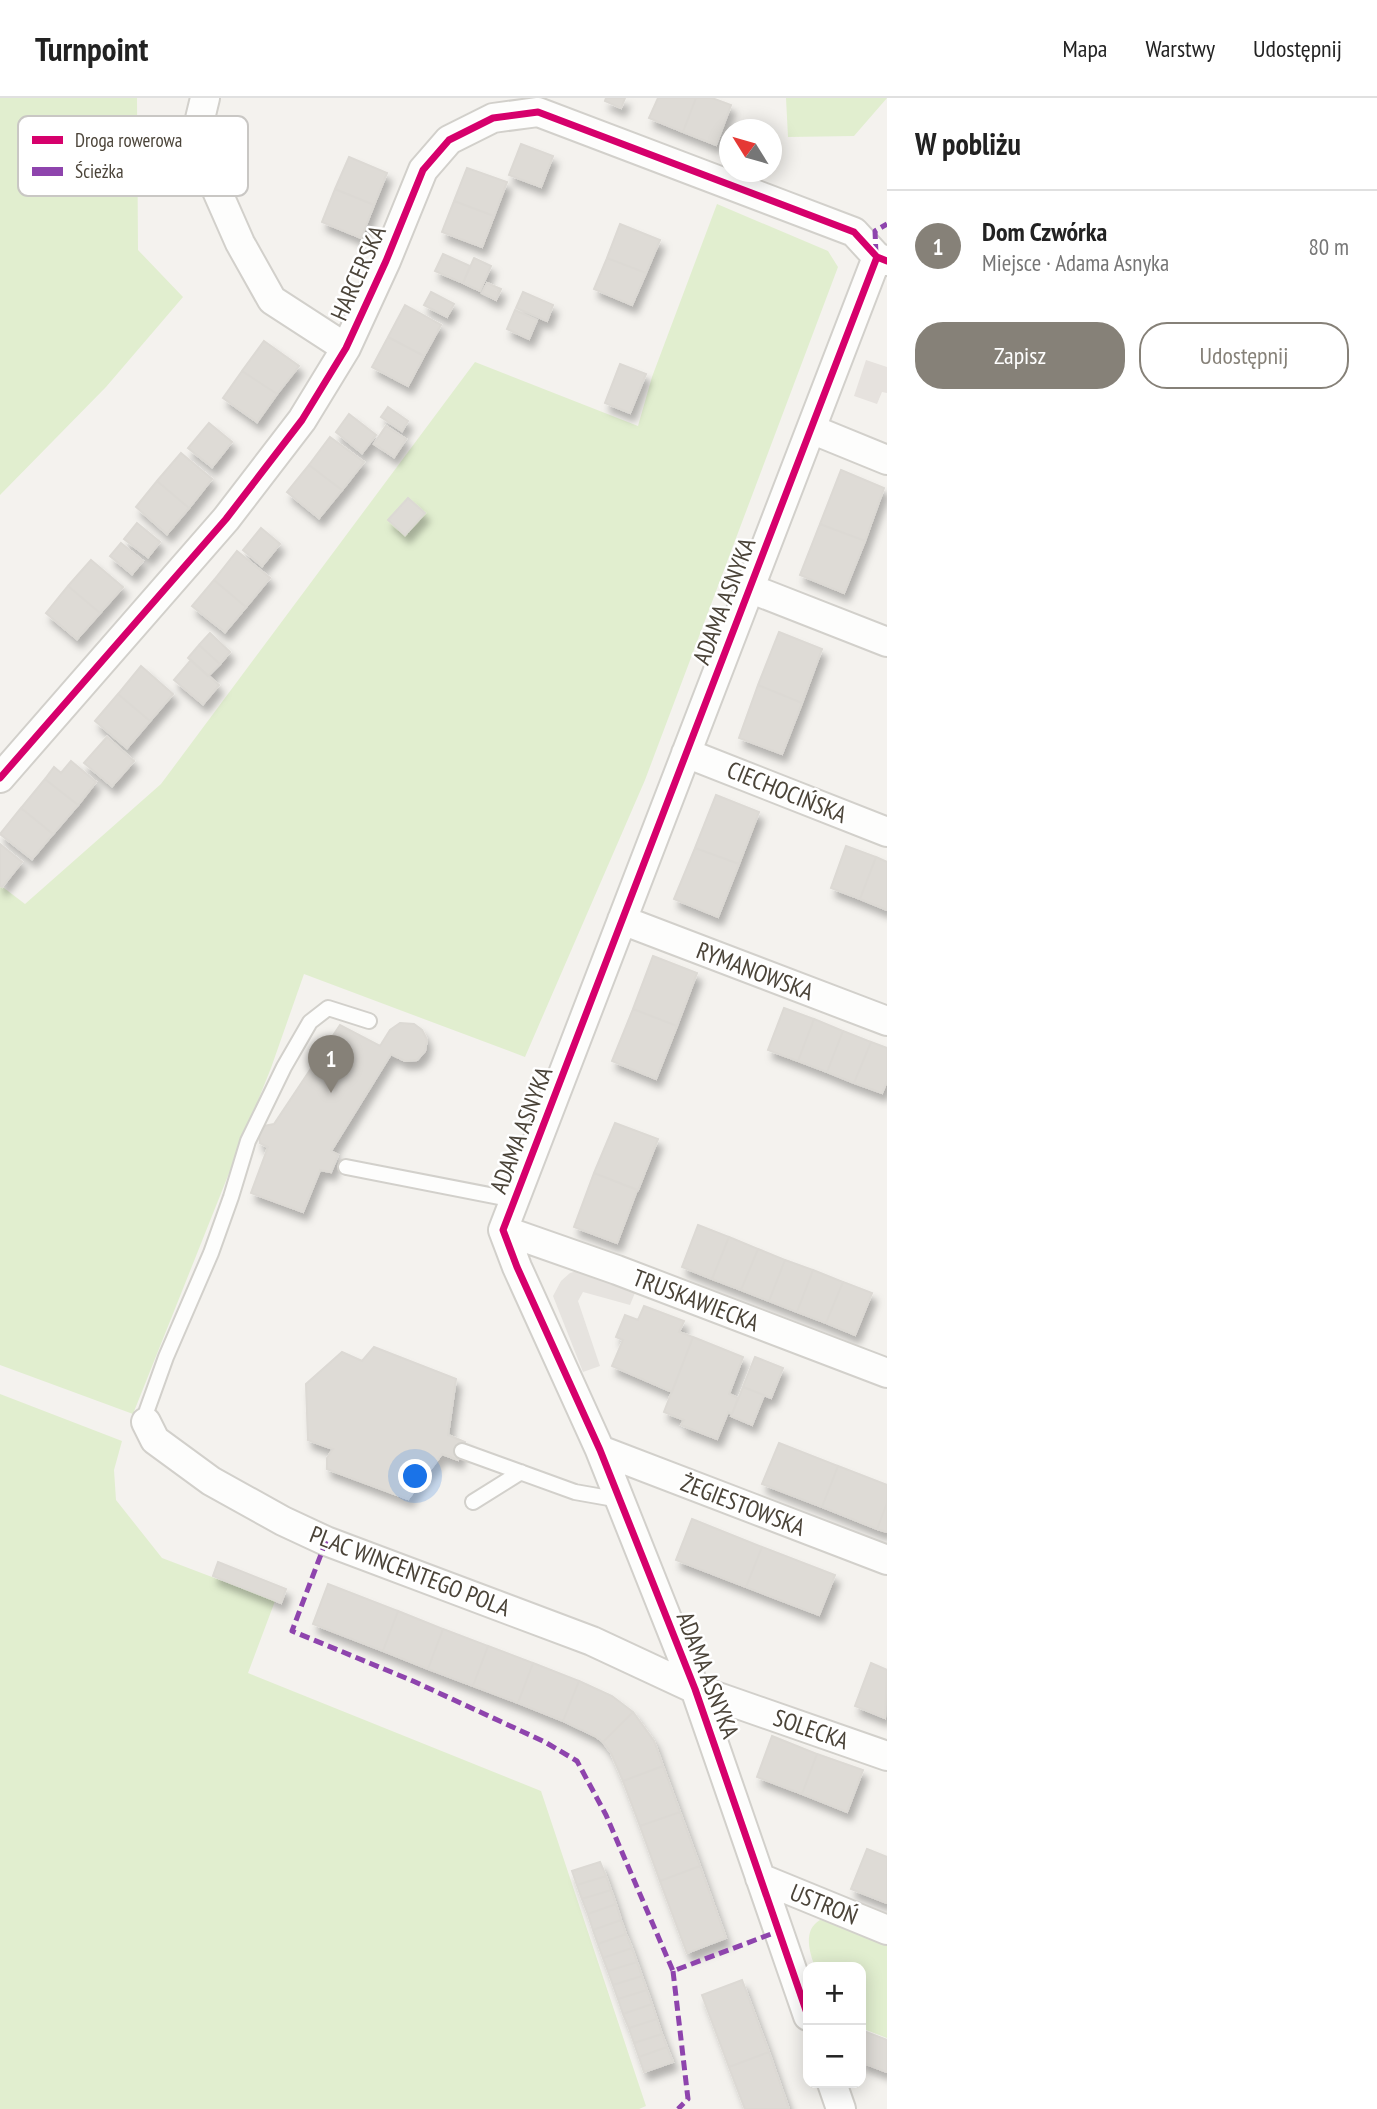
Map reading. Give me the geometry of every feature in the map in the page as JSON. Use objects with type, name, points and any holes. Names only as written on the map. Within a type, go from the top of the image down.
[{"type":"street","points":[[201,116],[205,98]]},
{"type":"street","name":"HARCERSKA","points":[[0,778],[226,519],[302,421],[346,348],[386,261],[423,170],[449,140],[493,118],[538,112],[854,232],[882,259]]},
{"type":"street","points":[[219,196],[240,243],[272,300],[346,348]]},
{"type":"street","name":"ADAMA ASNYKA","points":[[803,2002],[695,1689],[600,1450],[517,1267],[503,1230],[811,429],[882,259]]},
{"type":"street","points":[[811,429],[887,460]]},
{"type":"street","points":[[749,588],[887,642]]},
{"type":"street","name":"CIECHOCIŃSKA","points":[[686,752],[887,832]]},
{"type":"street","name":"RYMANOWSKA","points":[[622,920],[887,1021]]},
{"type":"street","name":"TRUSKAWIECKA","points":[[503,1230],[617,1270],[887,1373]]},
{"type":"street","name":"PLAC WINCENTEGO POLA","points":[[146,1422],[155,1440],[183,1463],[283,1521],[326,1541],[592,1641],[695,1689]]},
{"type":"street","name":"ŻEGIESTOWSKA","points":[[600,1450],[887,1560]]},
{"type":"street","name":"SOLECKA","points":[[695,1689],[887,1756]]},
{"type":"street","name":"USTROŃ","points":[[760,1878],[887,1930]]},
{"type":"street","points":[[834,2088],[841,2109]]},
{"type":"lane","points":[[146,1422],[147,1410],[166,1356],[211,1253],[248,1141],[284,1067],[310,1022],[328,1008],[369,1021]]},
{"type":"lane","points":[[346,1167],[515,1200]]},
{"type":"lane","points":[[462,1451],[575,1492],[620,1500]]},
{"type":"lane","points":[[473,1502],[521,1472]]},
{"type":"shaded area","points":[[866,360],[887,367],[887,393],[882,392],[877,404],[854,396]]},
{"type":"shaded area","points":[[580,1270],[637,1288],[630,1305],[583,1292],[578,1301],[600,1366],[583,1372],[553,1296],[561,1281],[570,1273]]},
{"type":"green space","points":[[0,98],[137,98],[137,116],[18,116],[18,196],[138,196],[138,250],[183,297],[106,387],[0,495]]},
{"type":"green space","points":[[786,98],[887,98],[854,136],[788,137]]},
{"type":"green space","points":[[717,204],[828,251],[838,267],[645,780],[525,1057],[304,974],[271,1068],[133,1414],[0,1365],[0,885],[25,904],[161,784],[475,362],[638,426],[652,377]]},
{"type":"green space","points":[[0,1394],[122,1441],[114,1470],[116,1500],[162,1558],[275,1601],[248,1673],[541,1791],[646,2106],[639,2109],[0,2109]]},
{"type":"green space","points":[[820,1920],[838,1922],[887,1940],[887,2038],[866,2030],[866,1962],[813,1962],[809,1948],[809,1935]]},
{"type":"building","points":[[606,98],[625,98],[621,108],[605,101]]},
{"type":"building","points":[[658,98],[696,98],[683,132],[649,118]]},
{"type":"building","points":[[696,98],[712,98],[731,105],[726,119],[719,119],[716,145],[683,132]]},
{"type":"building","points":[[521,144],[553,156],[541,187],[509,175]]},
{"type":"building","points":[[349,157],[387,173],[374,205],[335,189]]},
{"type":"building","points":[[467,168],[507,182],[494,216],[454,201]]},
{"type":"building","points":[[335,189],[374,205],[361,238],[322,222]]},
{"type":"building","points":[[454,201],[494,216],[482,247],[442,232]]},
{"type":"building","points":[[620,224],[660,240],[646,273],[607,258]]},
{"type":"building","points":[[443,254],[470,266],[463,283],[435,271]]},
{"type":"building","points":[[474,258],[491,266],[480,291],[463,283]]},
{"type":"building","points":[[607,258],[646,273],[632,305],[594,289]]},
{"type":"building","points":[[487,283],[501,289],[496,300],[482,293]]},
{"type":"building","points":[[431,292],[454,304],[447,317],[424,305]]},
{"type":"building","points":[[523,292],[553,305],[547,321],[516,308]]},
{"type":"building","points":[[405,305],[441,325],[424,356],[388,337]]},
{"type":"building","points":[[515,310],[537,320],[529,339],[507,329]]},
{"type":"building","points":[[388,337],[424,356],[408,386],[372,367]]},
{"type":"building","points":[[264,341],[299,366],[277,394],[242,371]]},
{"type":"building","points":[[620,364],[646,374],[630,413],[605,403]]},
{"type":"building","points":[[242,371],[277,394],[257,422],[223,398]]},
{"type":"building","points":[[388,407],[408,421],[402,431],[381,417]]},
{"type":"building","points":[[349,414],[376,435],[362,453],[336,432]]},
{"type":"building","points":[[209,423],[232,442],[212,467],[188,448]]},
{"type":"building","points":[[386,426],[406,439],[394,457],[374,444]]},
{"type":"building","points":[[330,437],[364,462],[342,490],[309,465]]},
{"type":"building","points":[[181,453],[212,479],[189,508],[157,481]]},
{"type":"building","points":[[309,465],[342,490],[319,518],[287,492]]},
{"type":"building","points":[[841,470],[884,488],[865,541],[820,524]]},
{"type":"building","points":[[157,481],[189,508],[167,534],[136,507]]},
{"type":"building","points":[[408,498],[425,513],[405,535],[388,520]]},
{"type":"building","points":[[137,523],[160,542],[148,557],[124,539]]},
{"type":"building","points":[[820,524],[865,541],[844,593],[800,575]]},
{"type":"building","points":[[261,528],[280,544],[262,566],[243,550]]},
{"type":"building","points":[[121,543],[143,561],[132,574],[110,556]]},
{"type":"building","points":[[237,551],[270,578],[246,607],[214,580]]},
{"type":"building","points":[[91,560],[123,587],[100,613],[68,586]]},
{"type":"building","points":[[214,580],[246,607],[225,632],[192,606]]},
{"type":"building","points":[[68,586],[100,613],[77,639],[46,613]]},
{"type":"building","points":[[779,632],[822,649],[802,703],[758,685]]},
{"type":"building","points":[[210,633],[230,652],[220,664],[199,645]]},
{"type":"building","points":[[199,645],[220,664],[208,676],[188,658]]},
{"type":"building","points":[[191,660],[219,685],[203,704],[174,680]]},
{"type":"building","points":[[141,666],[173,694],[150,721],[118,694]]},
{"type":"building","points":[[758,685],[802,703],[782,754],[739,738]]},
{"type":"building","points":[[118,694],[150,721],[127,748],[95,721]]},
{"type":"building","points":[[107,737],[134,761],[112,786],[84,763]]},
{"type":"building","points":[[71,761],[96,782],[78,805],[45,779],[54,767],[61,773]]},
{"type":"building","points":[[45,779],[78,805],[53,834],[21,808]]},
{"type":"building","points":[[716,795],[759,812],[739,864],[695,848]]},
{"type":"building","points":[[21,808],[53,834],[32,859],[0,834]]},
{"type":"building","points":[[0,844],[22,862],[2,887],[0,886]]},
{"type":"building","points":[[846,846],[876,857],[860,899],[831,888]]},
{"type":"building","points":[[695,848],[739,864],[718,917],[674,899]]},
{"type":"building","points":[[876,857],[887,862],[887,910],[860,899]]},
{"type":"building","points":[[653,956],[697,973],[677,1026],[633,1009]]},
{"type":"building","points":[[784,1008],[814,1019],[798,1061],[768,1050]]},
{"type":"building","points":[[633,1009],[677,1026],[656,1079],[612,1061]]},
{"type":"building","points":[[814,1019],[843,1031],[827,1072],[798,1061]]},
{"type":"building","points":[[400,1023],[414,1024],[422,1030],[427,1040],[425,1051],[417,1060],[405,1061],[391,1054],[331,1151],[338,1155],[331,1172],[320,1170],[303,1212],[251,1193],[268,1147],[260,1143],[259,1134],[264,1126],[274,1124],[340,1025],[380,1046],[390,1030]]},
{"type":"building","points":[[843,1031],[871,1042],[854,1083],[827,1072]]},
{"type":"building","points":[[871,1042],[887,1048],[887,1081],[882,1093],[854,1083]]},
{"type":"building","points":[[615,1123],[658,1139],[638,1190],[594,1173]]},
{"type":"building","points":[[594,1173],[637,1190],[617,1243],[574,1227]]},
{"type":"building","points":[[698,1225],[729,1237],[712,1279],[682,1267]]},
{"type":"building","points":[[729,1237],[758,1249],[741,1290],[712,1279]]},
{"type":"building","points":[[758,1249],[785,1260],[769,1301],[741,1290]]},
{"type":"building","points":[[785,1260],[813,1270],[797,1312],[769,1301]]},
{"type":"building","points":[[813,1270],[843,1282],[826,1323],[797,1312]]},
{"type":"building","points":[[843,1282],[872,1293],[855,1335],[826,1323]]},
{"type":"building","points":[[644,1306],[684,1321],[679,1332],[693,1337],[672,1392],[612,1366],[623,1340],[616,1337],[625,1315],[638,1320]]},
{"type":"building","points":[[693,1337],[743,1357],[729,1394],[738,1398],[732,1414],[728,1412],[717,1439],[681,1425],[684,1420],[664,1412]]},
{"type":"building","points":[[374,1347],[456,1379],[448,1435],[465,1442],[458,1460],[442,1454],[408,1499],[327,1469],[327,1458],[333,1449],[308,1440],[306,1384],[342,1352],[362,1361]]},
{"type":"building","points":[[755,1357],[783,1368],[771,1398],[743,1387]]},
{"type":"building","points":[[743,1387],[764,1395],[752,1425],[731,1416]]},
{"type":"building","points":[[779,1443],[838,1466],[822,1507],[762,1484]]},
{"type":"building","points":[[838,1466],[887,1485],[887,1503],[877,1529],[822,1507]]},
{"type":"building","points":[[887,1503],[887,1532],[877,1529]]},
{"type":"building","points":[[692,1519],[762,1547],[746,1587],[676,1560]]},
{"type":"building","points":[[762,1547],[835,1575],[819,1615],[746,1587]]},
{"type":"building","points":[[218,1562],[286,1589],[281,1603],[213,1576]]},
{"type":"building","points":[[328,1584],[398,1611],[383,1651],[313,1624]]},
{"type":"building","points":[[398,1611],[443,1629],[428,1669],[383,1651]]},
{"type":"building","points":[[443,1629],[488,1646],[473,1686],[428,1669]]},
{"type":"building","points":[[488,1646],[533,1663],[518,1703],[473,1686]]},
{"type":"building","points":[[533,1663],[579,1681],[563,1721],[518,1703]]},
{"type":"building","points":[[871,1663],[887,1670],[885,1718],[855,1706]]},
{"type":"building","points":[[579,1681],[612,1696],[633,1712],[603,1742],[563,1721]]},
{"type":"building","points":[[633,1712],[654,1741],[663,1766],[623,1781],[603,1742]]},
{"type":"building","points":[[772,1736],[817,1754],[802,1794],[757,1777]]},
{"type":"building","points":[[817,1754],[863,1770],[847,1812],[802,1794]]},
{"type":"building","points":[[663,1766],[680,1812],[640,1826],[623,1781]]},
{"type":"building","points":[[680,1812],[700,1866],[660,1881],[640,1826]]},
{"type":"building","points":[[867,1849],[887,1857],[887,1903],[851,1889]]},
{"type":"building","points":[[600,1862],[606,1876],[577,1885],[572,1871]]},
{"type":"building","points":[[700,1866],[726,1938],[687,1953],[660,1881]]},
{"type":"building","points":[[606,1876],[611,1890],[582,1899],[577,1885]]},
{"type":"building","points":[[611,1890],[616,1904],[588,1914],[582,1899]]},
{"type":"building","points":[[616,1904],[621,1920],[593,1930],[588,1914]]},
{"type":"building","points":[[621,1920],[626,1934],[598,1944],[593,1930]]},
{"type":"building","points":[[626,1934],[632,1948],[603,1958],[598,1944]]},
{"type":"building","points":[[632,1948],[637,1962],[608,1971],[603,1958]]},
{"type":"building","points":[[637,1962],[642,1976],[613,1985],[608,1971]]},
{"type":"building","points":[[642,1976],[647,1990],[618,1999],[613,1985]]},
{"type":"building","points":[[742,1980],[769,2052],[729,2067],[702,1995]]},
{"type":"building","points":[[647,1990],[652,2004],[623,2014],[618,1999]]},
{"type":"building","points":[[652,2004],[657,2019],[629,2028],[623,2014]]},
{"type":"building","points":[[657,2019],[662,2034],[634,2043],[629,2028]]},
{"type":"building","points":[[866,2032],[887,2040],[887,2072],[866,2064]]},
{"type":"building","points":[[662,2034],[667,2047],[639,2057],[634,2043]]},
{"type":"building","points":[[667,2047],[673,2062],[644,2072],[639,2057]]},
{"type":"building","points":[[769,2052],[789,2109],[745,2109],[729,2067]]},
{"type":"marked path","points":[[876,254],[875,231],[887,224]]},
{"type":"marked path","points":[[326,1541],[292,1631],[413,1681],[545,1742],[577,1761],[606,1815],[673,1971],[779,1931]]},
{"type":"marked path","points":[[673,1971],[688,2099],[678,2109]]},
{"type":"cycle path","points":[[0,778],[226,519],[302,420],[346,348],[386,261],[423,170],[449,140],[493,118],[538,112],[854,232],[877,257],[887,261]]},
{"type":"cycle path","points":[[803,2002],[695,1689],[600,1450],[517,1267],[503,1230],[877,257]]},
{"type":"place","name":"Dom Czwórka","points":[[331,1093]]}]
